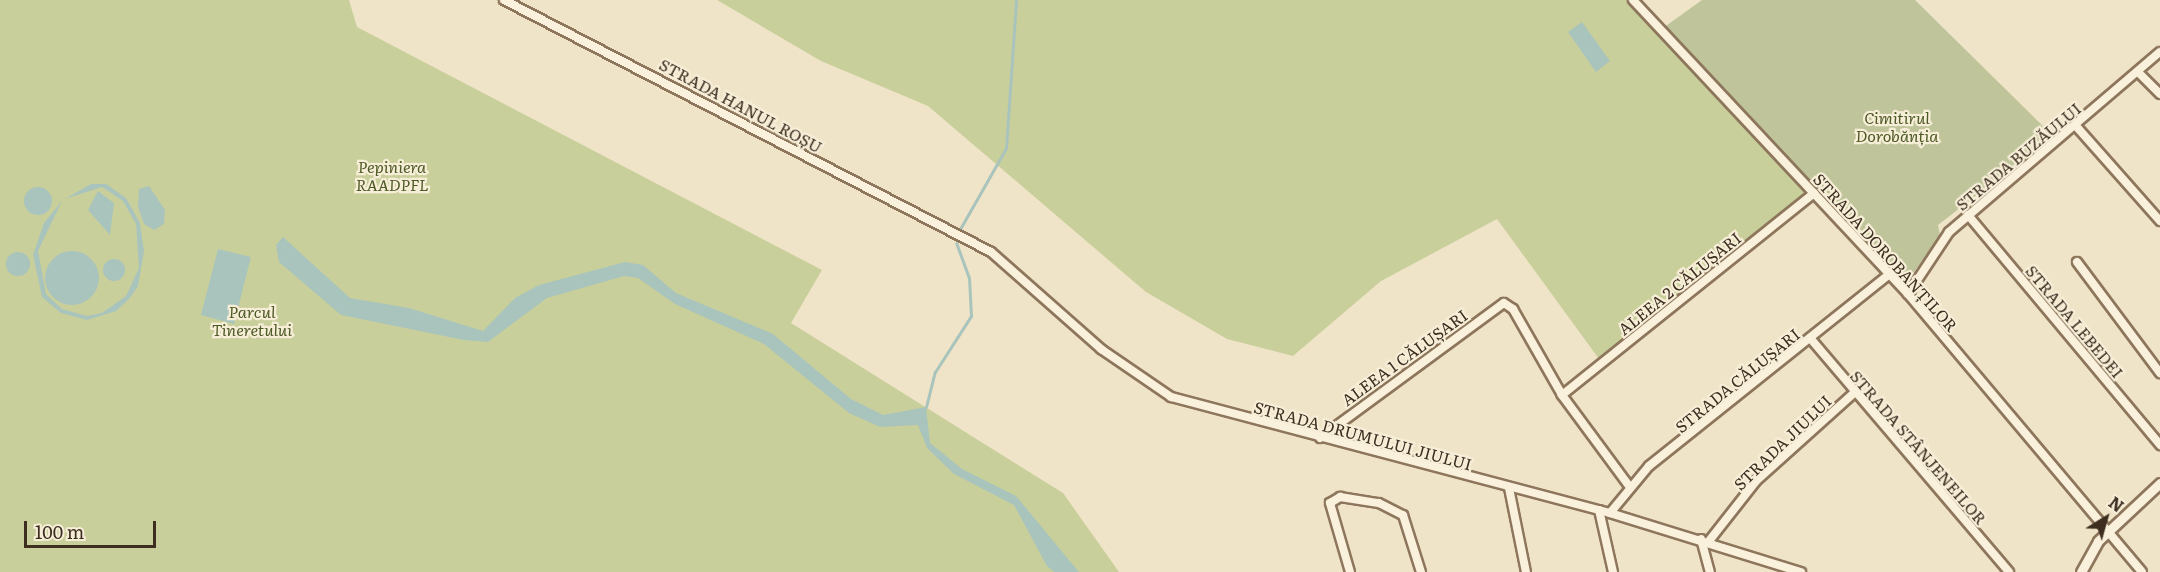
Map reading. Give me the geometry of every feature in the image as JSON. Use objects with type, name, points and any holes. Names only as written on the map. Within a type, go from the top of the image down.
[{"type":"street","name":"STRADA HANUL ROȘU","points":[[504,0],[962,238]]},
{"type":"street","name":"STRADA DOROBANȚILOR","points":[[1633,0],[1908,294],[2142,572]]},
{"type":"street","name":"STRADA BUZĂULUI","points":[[1908,294],[1950,232],[2160,52]]},
{"type":"street","points":[[2138,72],[2160,94]]},
{"type":"street","points":[[2076,126],[2160,222]]},
{"type":"street","name":"ALEEA 2 CĂLUȘARI","points":[[1562,396],[1814,193]]},
{"type":"street","name":"STRADA LEBEDEI","points":[[1968,215],[2160,445]]},
{"type":"street","name":"STRADA DRUMULUI JIULUI","points":[[962,238],[991,252],[1101,349],[1171,397],[1610,513],[1705,540],[1801,572]]},
{"type":"street","points":[[2077,262],[2160,373]]},
{"type":"street","name":"STRADA CĂLUȘARI","points":[[1610,513],[1629,486],[1888,275]]},
{"type":"street","name":"ALEEA 1 CĂLUȘARI","points":[[1320,438],[1498,304],[1507,304],[1562,396]]},
{"type":"street","name":"STRADA STÂNJENEILOR","points":[[1810,338],[1854,393],[2009,572]]},
{"type":"street","name":"STRADA JIULUI","points":[[1705,540],[1756,481],[1854,393]]},
{"type":"street","points":[[1562,396],[1629,486]]},
{"type":"street","points":[[2081,572],[2109,531],[2160,483]]},
{"type":"street","points":[[1509,488],[1526,572]]},
{"type":"street","points":[[1350,572],[1330,503],[1340,497],[1379,502],[1403,514],[1421,572]]},
{"type":"street","points":[[1599,510],[1613,572]]},
{"type":"street","points":[[1705,540],[1710,572]]},
{"type":"green space","name":"Parcul Tineretului","points":[[0,0],[349,0],[357,27],[822,270],[791,323],[1063,493],[1119,572],[0,572]]},
{"type":"green space","points":[[717,0],[1639,0],[1804,193],[1599,359],[1497,219],[1381,281],[1293,356],[1227,339],[1146,292],[928,106],[821,61]]},
{"type":"green space","name":"Cimitirul Dorobănția","points":[[1702,0],[1915,0],[2053,136],[1938,225],[1940,235],[1905,285],[1663,28]]},
{"type":"water","points":[[1582,22],[1610,61],[1596,72],[1568,32]]},
{"type":"water","points":[[91,184],[106,184],[126,198],[140,223],[144,251],[138,286],[129,299],[116,311],[87,320],[61,313],[42,297],[33,255],[44,223],[62,201],[38,251],[46,294],[62,309],[87,316],[102,313],[126,296],[139,268],[136,224],[123,201],[102,187],[65,199]]},
{"type":"water","points":[[149,186],[165,210],[164,224],[154,230],[144,224],[138,207],[139,189]]},
{"type":"water","points":[[38,187],[48,191],[52,201],[48,211],[38,215],[28,211],[24,201],[28,191]]},
{"type":"water","points":[[98,191],[114,203],[110,235],[88,210]]},
{"type":"water","points":[[283,237],[350,298],[409,308],[483,331],[515,298],[539,285],[625,262],[643,265],[676,293],[773,334],[851,399],[883,415],[926,407],[930,443],[962,469],[1016,496],[1079,572],[1054,572],[1047,566],[1014,505],[954,474],[927,448],[918,425],[880,427],[849,413],[764,344],[675,304],[638,278],[624,276],[547,298],[488,342],[464,340],[341,315],[279,262],[276,245]]},
{"type":"water","points":[[218,249],[251,257],[234,324],[201,315]]},
{"type":"water","points":[[67,251],[77,251],[87,255],[95,263],[99,278],[95,293],[87,301],[77,305],[67,305],[57,301],[49,293],[45,283],[45,273],[49,263],[57,255]]},
{"type":"water","points":[[18,252],[23,253],[29,259],[29,269],[23,275],[18,276],[13,275],[7,269],[6,264],[7,259],[13,253]]},
{"type":"water","points":[[114,259],[122,262],[125,270],[122,278],[114,281],[106,278],[103,270],[106,262]]},
{"type":"waterway","points":[[960,229],[1006,148],[1016,0]]},
{"type":"waterway","points":[[926,407],[935,372],[971,316],[969,278],[956,243]]},
{"type":"park label","name":"Pepiniera RAADPFL","points":[[392,175]]}]
